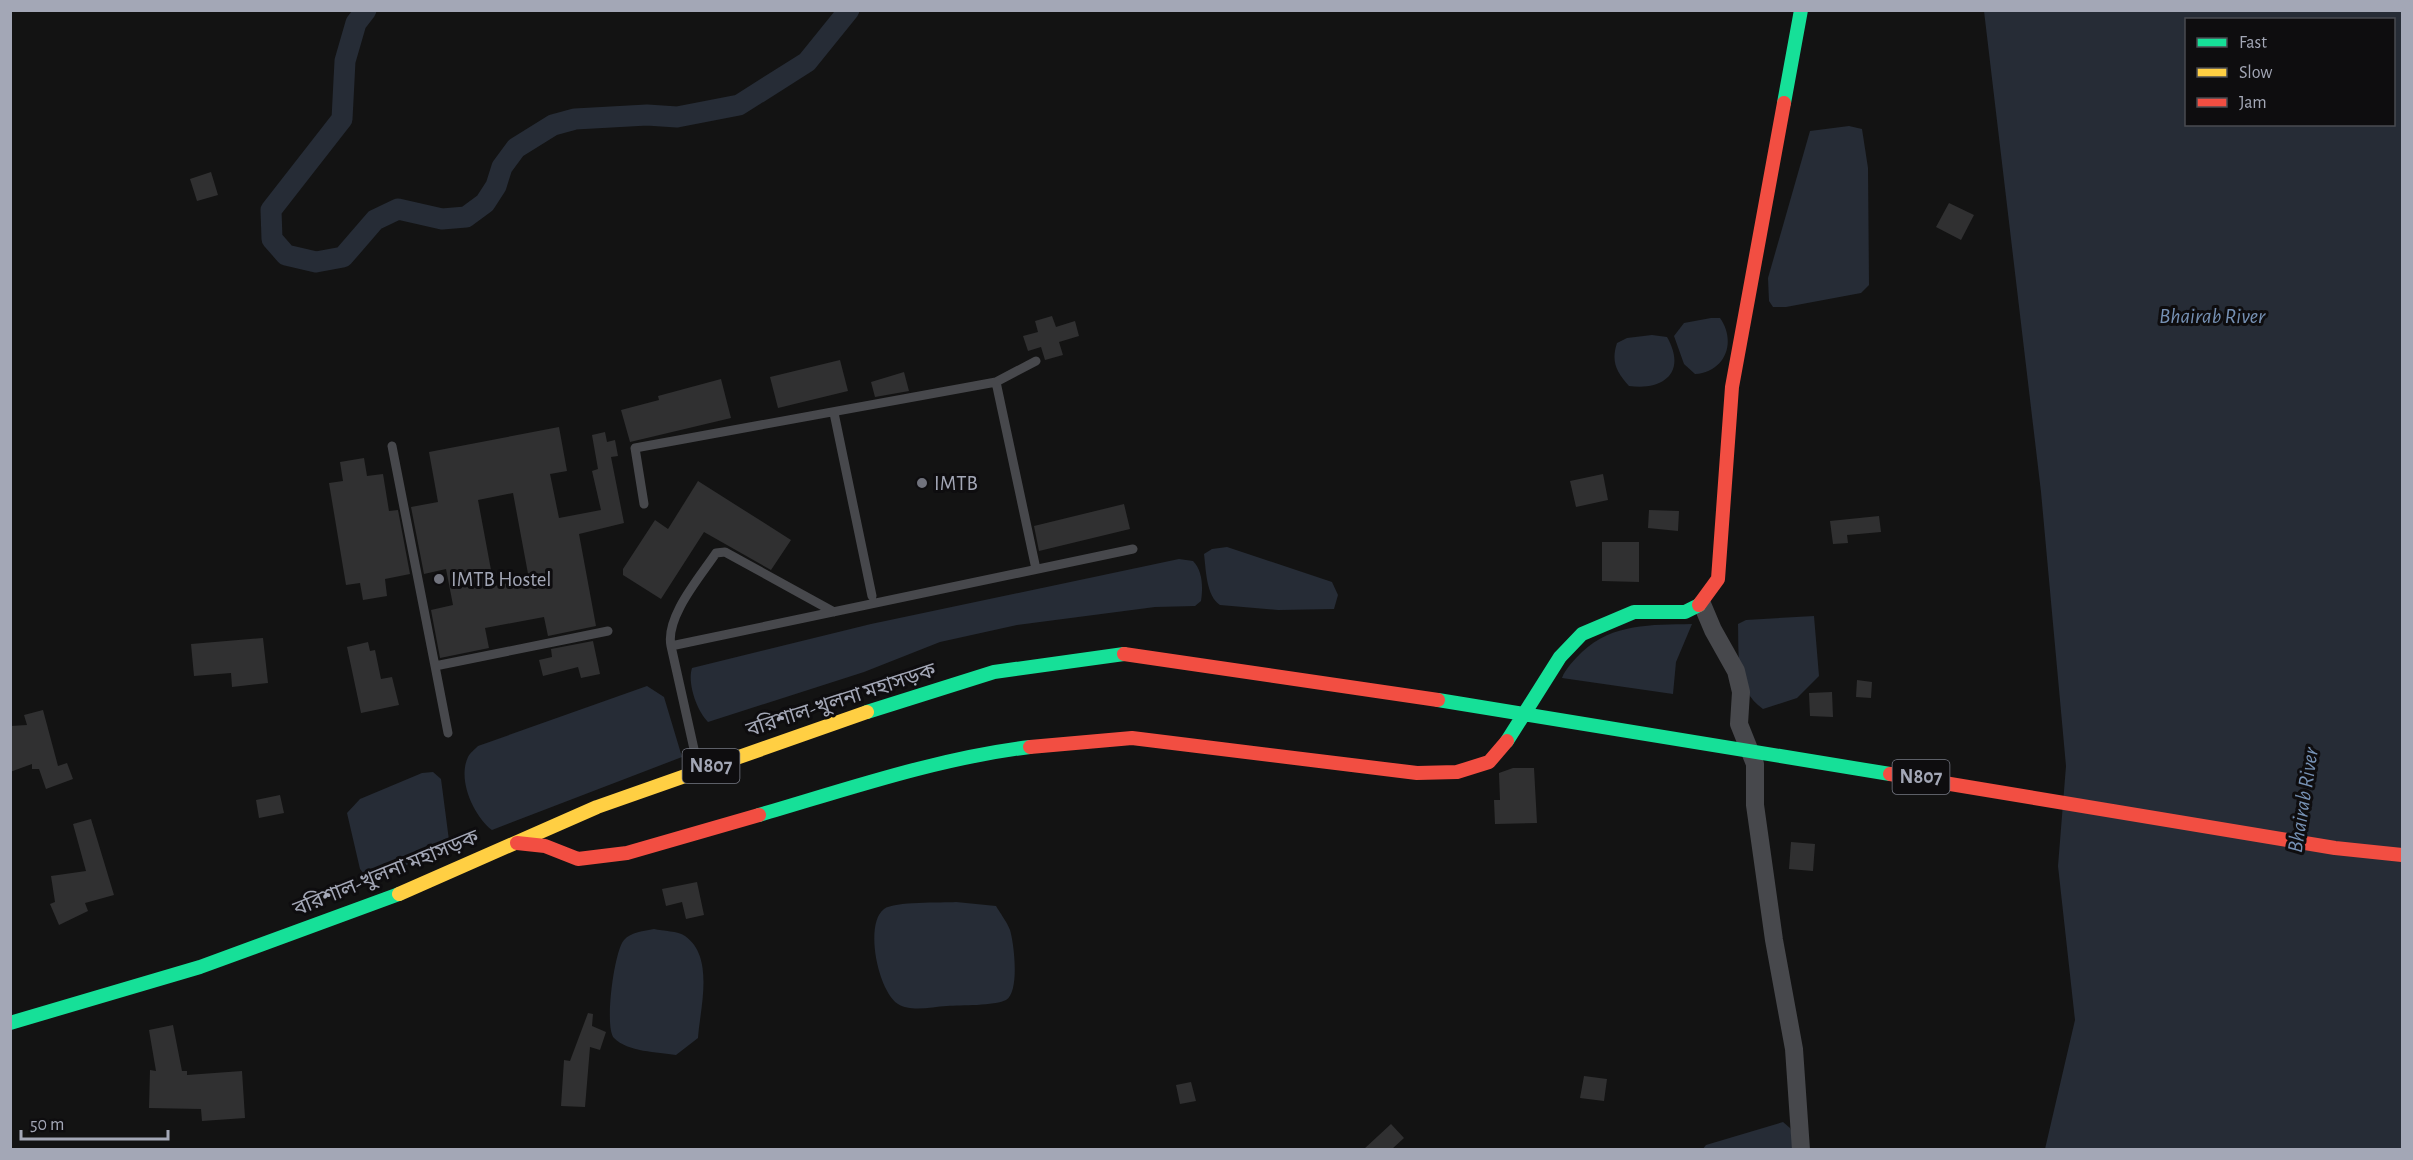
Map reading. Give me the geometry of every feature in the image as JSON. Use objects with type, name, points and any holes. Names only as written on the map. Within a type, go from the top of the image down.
[{"type":"main road","points":[[516,843],[545,846],[578,859],[627,854],[886,778],[991,752],[1083,741],[1132,738],[1417,773],[1457,772],[1489,762],[1510,738],[1560,657],[1582,634],[1634,612],[1686,612],[1702,604],[1718,579],[1732,387],[1801,10]]},
{"type":"main road","name":"বরিশাল-খুলনা মহাসড়ক","points":[[10,1023],[200,967],[410,890],[597,807],[807,731],[993,672],[1127,654],[1529,713],[1805,757],[2335,848],[2403,855]]},
{"type":"street","points":[[1702,604],[1713,630],[1736,671],[1741,692],[1739,724],[1755,764],[1755,806],[1774,940],[1794,1049],[1801,1149]]},
{"type":"lane","points":[[644,504],[635,448],[996,382],[1036,361]]},
{"type":"lane","points":[[996,382],[1036,569]]},
{"type":"lane","points":[[834,413],[872,596]]},
{"type":"lane","points":[[392,446],[448,733]]},
{"type":"lane","points":[[671,646],[1133,549]]},
{"type":"lane","points":[[696,758],[669,637],[673,620],[716,553],[725,552],[834,612]]},
{"type":"lane","points":[[435,666],[608,631]]},
{"type":"water","name":"Bhairab River","points":[[1984,11],[2402,11],[2402,1149],[2045,1149],[2075,1020],[2058,866],[2066,766],[2041,492]]},
{"type":"water","points":[[1849,126],[1862,129],[1868,168],[1869,285],[1861,293],[1786,307],[1773,307],[1769,301],[1768,278],[1810,131]]},
{"type":"water","points":[[1720,318],[1725,327],[1727,346],[1725,354],[1714,368],[1695,374],[1684,364],[1674,336],[1684,323]]},
{"type":"water","points":[[1652,335],[1667,337],[1673,349],[1673,369],[1662,382],[1642,387],[1629,386],[1616,366],[1617,343],[1627,338]]},
{"type":"water","points":[[1227,547],[1332,582],[1338,595],[1334,609],[1278,610],[1220,605],[1215,601],[1209,589],[1204,554],[1212,549]]},
{"type":"water","points":[[1179,559],[1193,561],[1200,575],[1201,601],[1195,606],[1155,607],[1017,625],[940,642],[864,672],[708,722],[700,711],[694,696],[691,681],[692,668],[871,624]]},
{"type":"water","points":[[1814,616],[1819,676],[1797,698],[1763,709],[1747,692],[1743,682],[1739,660],[1738,624],[1746,620]]},
{"type":"water","points":[[1692,624],[1676,662],[1673,694],[1562,678],[1582,652],[1606,636],[1647,626]]},
{"type":"water","points":[[647,686],[664,697],[682,757],[492,830],[485,824],[469,797],[465,776],[468,757],[478,746]]},
{"type":"water","points":[[433,772],[441,779],[450,848],[441,854],[372,876],[365,875],[360,869],[347,813],[360,799],[422,773]]},
{"type":"water","points":[[956,902],[996,906],[1005,921],[1010,930],[1014,956],[1013,988],[1010,995],[1001,1002],[986,1004],[915,1008],[898,1004],[885,986],[876,957],[874,942],[878,917],[884,909],[890,906]]},
{"type":"water","points":[[654,929],[685,936],[694,945],[703,970],[703,998],[698,1038],[676,1055],[643,1051],[627,1046],[614,1038],[611,1031],[610,1005],[620,947],[630,935]]},
{"type":"water","points":[[1783,1122],[1790,1128],[1798,1149],[1702,1150],[1706,1145]]},
{"type":"building","points":[[211,172],[218,195],[197,201],[190,179]]},
{"type":"building","points":[[1949,203],[1974,215],[1961,240],[1936,227]]},
{"type":"building","points":[[1052,316],[1056,327],[1075,321],[1079,336],[1059,342],[1063,355],[1045,360],[1041,347],[1028,351],[1023,336],[1038,332],[1035,321]]},
{"type":"building","points":[[840,360],[848,391],[778,408],[770,377]]},
{"type":"building","points":[[904,372],[909,391],[875,397],[871,382]]},
{"type":"building","points":[[721,379],[731,418],[630,442],[621,410],[659,400],[658,396]]},
{"type":"building","points":[[559,427],[567,471],[550,474],[559,518],[601,510],[592,471],[598,469],[592,435],[605,432],[607,442],[615,440],[618,456],[611,457],[624,523],[579,534],[596,626],[548,636],[544,617],[485,628],[489,648],[440,658],[431,610],[453,605],[446,569],[424,574],[411,507],[438,502],[429,452]],"holes":[[[513,493],[529,579],[494,586],[478,500]]]},
{"type":"building","points":[[364,458],[367,476],[383,474],[389,511],[398,510],[410,574],[385,579],[387,596],[363,600],[360,583],[346,585],[329,483],[343,481],[340,462]]},
{"type":"building","points":[[1603,474],[1608,500],[1576,507],[1570,481]]},
{"type":"building","points":[[698,481],[791,540],[771,570],[704,532],[661,599],[623,575],[623,569],[655,520],[668,529]]},
{"type":"building","points":[[1124,504],[1130,529],[1039,551],[1034,526]]},
{"type":"building","points":[[1649,510],[1679,511],[1678,531],[1648,528]]},
{"type":"building","points":[[1879,516],[1881,532],[1847,535],[1848,543],[1833,544],[1830,521]]},
{"type":"building","points":[[1602,542],[1639,542],[1639,582],[1602,581]]},
{"type":"building","points":[[263,638],[268,683],[232,687],[231,673],[194,676],[191,644]]},
{"type":"building","points":[[593,641],[600,674],[581,678],[578,667],[543,676],[539,660],[552,657],[551,649]]},
{"type":"building","points":[[368,642],[370,651],[375,650],[381,679],[392,677],[399,705],[361,713],[347,647]]},
{"type":"building","points":[[1857,680],[1872,682],[1871,698],[1856,697]]},
{"type":"building","points":[[1832,692],[1833,717],[1810,716],[1809,693]]},
{"type":"building","points":[[43,710],[58,766],[67,763],[73,779],[46,789],[39,769],[32,769],[32,764],[10,772],[10,726],[27,725],[24,715]]},
{"type":"building","points":[[1513,768],[1534,768],[1537,823],[1495,824],[1494,800],[1500,800],[1499,773]]},
{"type":"building","points":[[280,795],[284,813],[259,818],[256,800]]},
{"type":"building","points":[[91,819],[114,895],[85,903],[88,911],[59,925],[50,904],[55,902],[51,876],[86,871],[73,824]]},
{"type":"building","points":[[1791,842],[1815,844],[1813,871],[1789,869]]},
{"type":"building","points":[[697,882],[704,915],[686,919],[682,902],[666,906],[662,889]]},
{"type":"building","points":[[588,1013],[593,1014],[592,1026],[606,1032],[600,1050],[590,1047],[585,1107],[561,1106],[564,1060],[570,1061]]},
{"type":"building","points":[[173,1025],[182,1071],[187,1071],[187,1075],[242,1071],[245,1118],[202,1121],[201,1109],[149,1108],[150,1070],[156,1071],[149,1030]]},
{"type":"building","points":[[1584,1076],[1607,1079],[1604,1101],[1580,1098]]},
{"type":"building","points":[[1191,1082],[1196,1101],[1180,1104],[1176,1085]]},
{"type":"building","points":[[1391,1124],[1404,1138],[1392,1149],[1364,1149]]},
{"type":"waterway","points":[[366,10],[356,23],[345,61],[342,119],[271,210],[272,239],[286,255],[316,262],[343,257],[375,220],[398,209],[442,219],[466,217],[485,203],[496,186],[502,167],[516,148],[553,125],[575,119],[647,115],[677,117],[739,105],[807,62],[849,10]]},
{"type":"traffic: fast","points":[[1784,103],[1801,10]]},
{"type":"traffic: fast","points":[[1507,741],[1560,657],[1582,634],[1634,612],[1685,612],[1699,605]]},
{"type":"traffic: fast","points":[[867,712],[994,672],[1124,654]]},
{"type":"traffic: fast","points":[[1438,700],[1890,774]]},
{"type":"traffic: fast","points":[[759,815],[927,766],[1030,747]]},
{"type":"traffic: fast","points":[[10,1023],[200,967],[399,894]]},
{"type":"traffic: slow","points":[[399,894],[597,807],[867,712]]},
{"type":"traffic: jam","points":[[1699,605],[1718,579],[1732,387],[1784,103]]},
{"type":"traffic: jam","points":[[1124,654],[1438,700]]},
{"type":"traffic: jam","points":[[1030,747],[1132,738],[1417,773],[1457,772],[1489,762],[1507,741]]},
{"type":"traffic: jam","points":[[1890,774],[2335,848],[2402,855]]},
{"type":"traffic: jam","points":[[517,843],[545,846],[578,859],[627,853],[759,815]]},
{"type":"place","name":"IMTB","points":[[922,483]]},
{"type":"place","name":"IMTB Hostel","points":[[439,579]]}]
